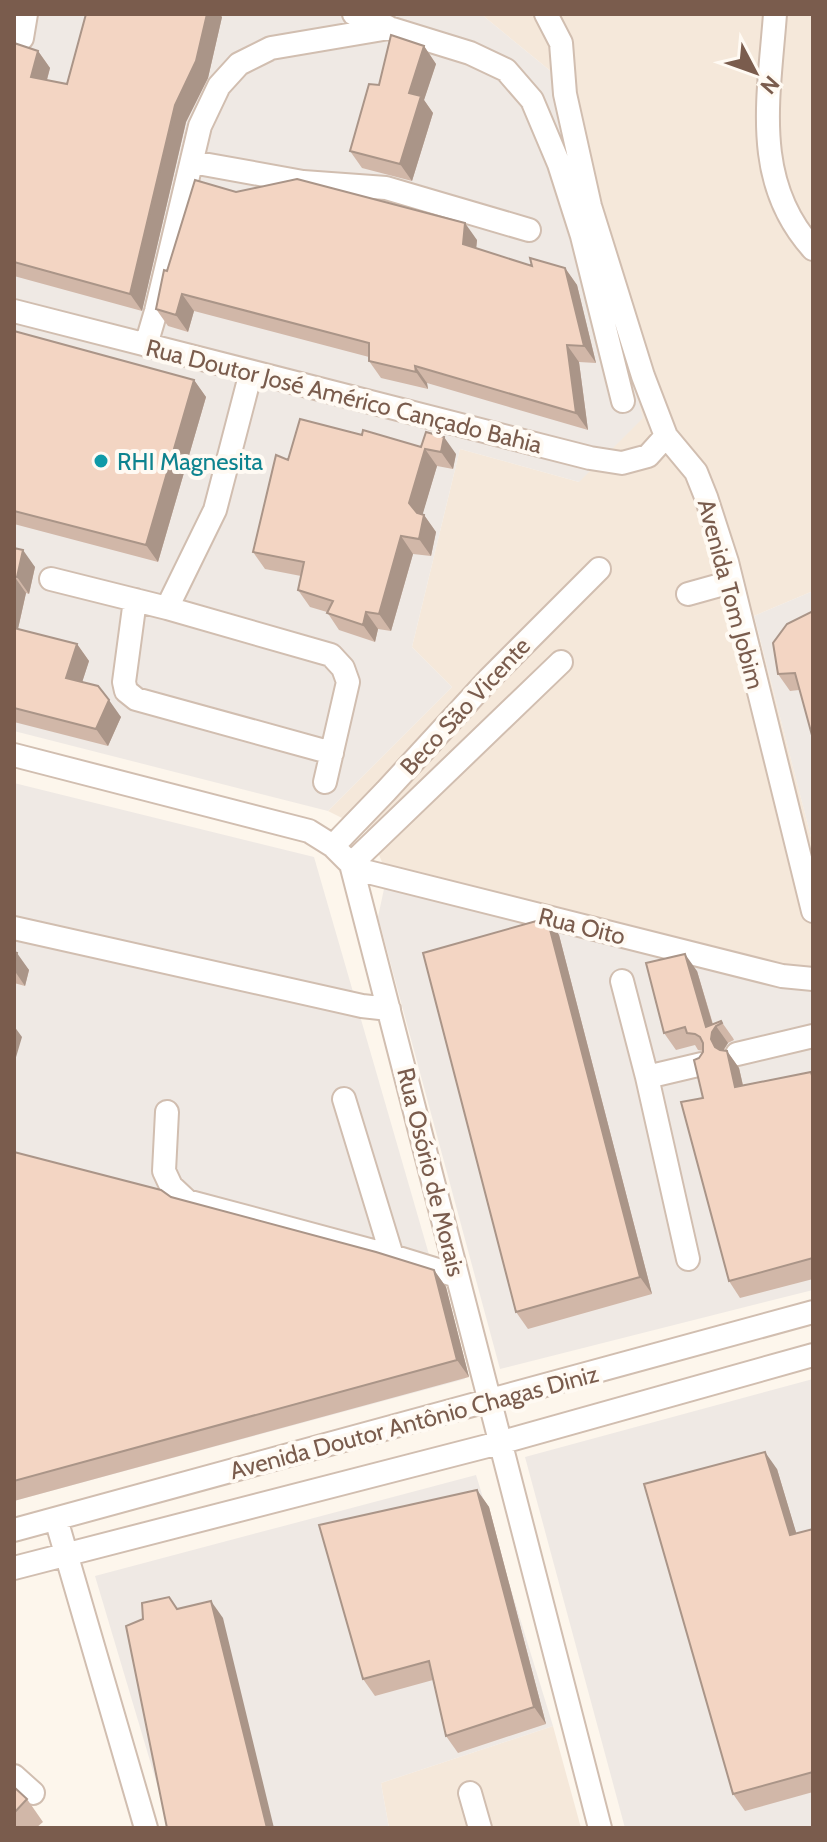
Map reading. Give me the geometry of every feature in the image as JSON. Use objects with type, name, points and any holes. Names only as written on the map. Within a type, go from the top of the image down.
[{"type":"street","points":[[22,38],[26,14]]},
{"type":"street","points":[[354,14],[470,53],[506,70],[532,100],[559,164],[582,236],[623,401]]},
{"type":"street","name":"Avenida Tom Jobim","points":[[546,14],[561,43],[565,94],[590,206],[643,376],[666,436],[696,472],[706,497],[731,582],[813,911]]},
{"type":"street","points":[[775,14],[767,125],[770,158],[780,200],[813,249]]},
{"type":"street","points":[[146,345],[200,126],[219,86],[239,64],[271,48],[389,28]]},
{"type":"street","points":[[192,162],[303,182],[386,188],[529,230]]},
{"type":"street","name":"Rua Doutor José Américo Cançado Bahia","points":[[14,311],[590,458],[622,463],[648,456],[666,436]]},
{"type":"street","points":[[167,608],[215,510],[251,372]]},
{"type":"street","name":"Beco São Vicente","points":[[333,846],[459,709],[599,569]]},
{"type":"street","points":[[51,579],[331,655],[343,668],[348,682],[325,782]]},
{"type":"street","points":[[688,594],[731,582]]},
{"type":"street","points":[[135,600],[124,682],[126,691],[136,699],[332,753]]},
{"type":"street","points":[[14,755],[309,831],[333,846],[352,866],[561,662]]},
{"type":"street","name":"Rua Oito","points":[[352,866],[782,976],[813,979]]},
{"type":"street","name":"Rua Osório de Morais","points":[[352,866],[600,1828]]},
{"type":"street","points":[[14,928],[362,1006],[389,1009]]},
{"type":"street","points":[[622,981],[688,1259]]},
{"type":"street","points":[[737,1054],[813,1036]]},
{"type":"street","points":[[647,1077],[702,1064]]},
{"type":"street","points":[[344,1099],[392,1256]]},
{"type":"street","points":[[167,1112],[164,1171],[171,1186],[187,1201],[457,1276]]},
{"type":"street","name":"Avenida Doutor Antônio Chagas Diniz","points":[[14,1530],[813,1312]]},
{"type":"street","name":"Avenida Doutor Antônio Chagas Diniz","points":[[14,1568],[499,1443],[813,1355]]},
{"type":"street","points":[[56,1519],[146,1828]]},
{"type":"street","points":[[14,1776],[33,1793]]},
{"type":"street","points":[[470,1793],[480,1828]]},
{"type":"shaded area","points":[[14,14],[481,14],[553,73],[643,418],[579,482],[460,449],[412,647],[452,687],[328,811],[14,731]]},
{"type":"shaded area","points":[[481,14],[813,14],[813,591],[754,616],[813,845],[813,981],[387,875],[370,832],[328,811],[452,687],[412,647],[460,449],[579,482],[553,73]]},
{"type":"shaded area","points":[[813,591],[813,845],[754,616]]},
{"type":"shaded area","points":[[14,783],[314,857],[465,1379],[14,1501]]},
{"type":"shaded area","points":[[387,875],[813,981],[813,1290],[500,1369],[378,917]]},
{"type":"shaded area","points":[[813,1379],[813,1828],[625,1828],[525,1457]]},
{"type":"shaded area","points":[[476,1475],[553,1726],[381,1783],[389,1828],[170,1828],[95,1576]]},
{"type":"shaded area","points":[[553,1726],[581,1828],[389,1828],[381,1783]]},
{"type":"building","points":[[86,14],[207,14],[196,61],[175,105],[130,294],[14,262],[14,43],[38,51],[31,77],[67,84]]},
{"type":"building","points":[[391,35],[424,46],[409,93],[421,96],[400,164],[350,151],[369,84],[379,85]]},
{"type":"building","points":[[297,179],[465,223],[463,244],[532,266],[530,258],[565,268],[584,346],[567,345],[576,413],[415,366],[416,372],[369,361],[369,343],[182,294],[176,315],[156,309],[164,270],[167,271],[195,180],[236,192]]},
{"type":"building","name":"RHI Magnesita","points":[[14,331],[194,380],[146,545],[14,511]]},
{"type":"building","points":[[300,419],[362,435],[363,430],[421,447],[426,432],[444,437],[441,452],[425,449],[409,503],[417,513],[424,515],[419,539],[401,536],[379,614],[366,612],[363,625],[327,613],[333,601],[298,590],[304,562],[253,552],[276,455],[288,460]]},
{"type":"building","points":[[14,548],[23,550],[17,577],[14,576]]},
{"type":"building","points":[[813,611],[813,739],[795,673],[778,674],[773,643],[787,624]]},
{"type":"building","points":[[14,628],[77,644],[66,678],[98,686],[109,700],[96,729],[14,708]]},
{"type":"building","points":[[547,918],[640,1277],[516,1312],[423,953]]},
{"type":"building","points":[[685,954],[706,1027],[722,1023],[716,1026],[711,1039],[715,1047],[727,1051],[735,1087],[811,1072],[813,1079],[813,1258],[729,1281],[681,1102],[703,1098],[694,1060],[703,1052],[703,1043],[700,1037],[687,1033],[685,1027],[664,1033],[646,963]]},
{"type":"building","points":[[14,1152],[161,1190],[171,1197],[434,1270],[457,1360],[14,1481]]},
{"type":"building","points":[[765,1452],[790,1535],[813,1529],[813,1772],[733,1794],[644,1484]]},
{"type":"building","points":[[477,1490],[534,1707],[446,1736],[429,1661],[363,1679],[319,1525]]},
{"type":"building","points":[[169,1597],[177,1609],[211,1601],[267,1828],[167,1828],[126,1626],[143,1619],[142,1603]]},
{"type":"building","points":[[14,1787],[27,1799],[14,1813]]},
{"type":"place","name":"RHI Magnesita","points":[[101,461]]}]
